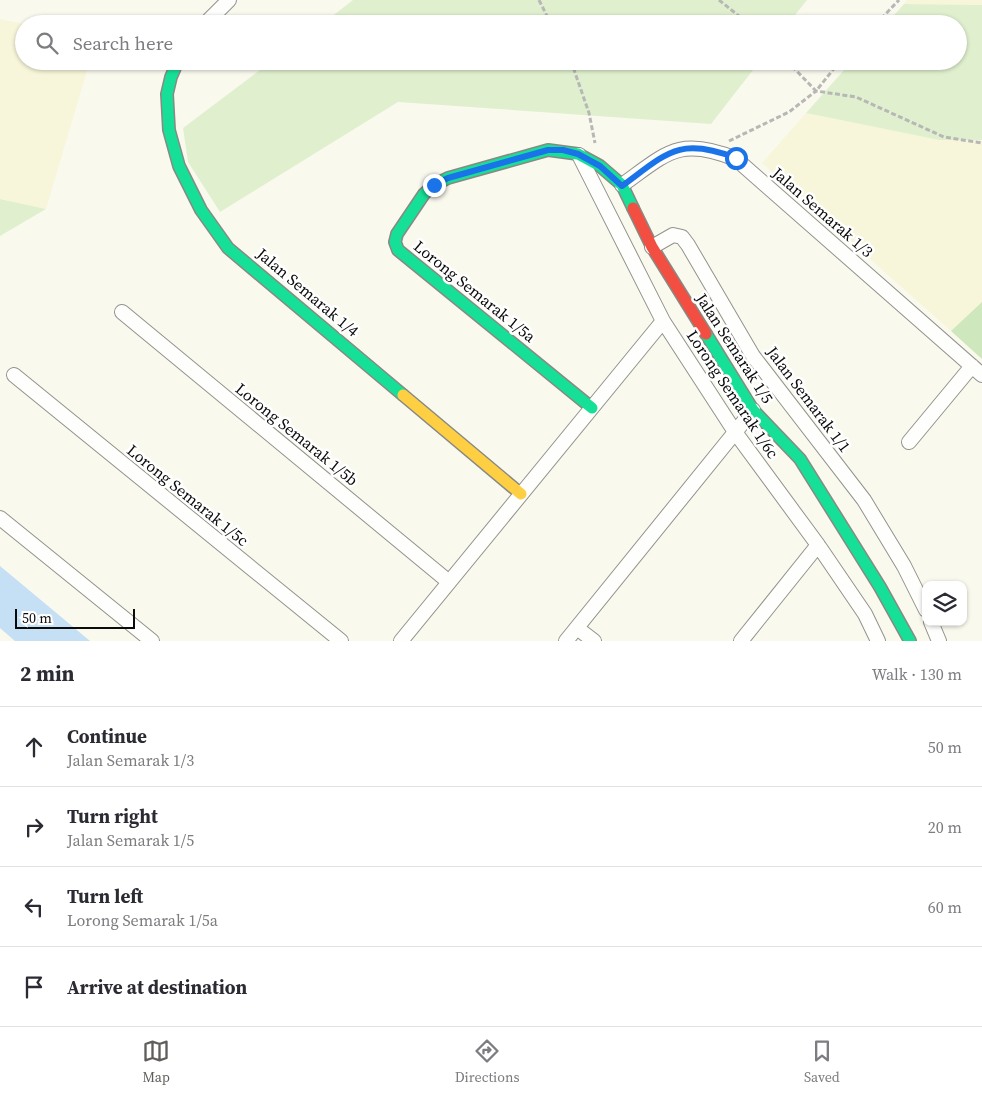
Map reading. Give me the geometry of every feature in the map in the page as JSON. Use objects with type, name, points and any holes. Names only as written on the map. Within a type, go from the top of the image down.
[{"type":"street","points":[[214,15],[229,0]]},
{"type":"street","name":"Jalan Semarak 1/4","points":[[175,70],[166,104],[173,150],[193,198],[228,248],[521,494]]},
{"type":"street","name":"Jalan Semarak 1/3","points":[[622,186],[668,152],[690,148],[713,149],[736,158],[977,371]]},
{"type":"street","name":"Lorong Semarak 1/5a","points":[[578,154],[548,150],[448,178],[434,185],[424,194],[396,234],[395,242],[398,250],[592,408]]},
{"type":"street","name":"Jalan Semarak 1/5","points":[[578,154],[600,166],[622,186],[652,247],[753,410],[800,460],[880,587],[910,641]]},
{"type":"street","name":"Lorong Semarak 1/6c","points":[[578,154],[663,321],[735,432],[818,545],[865,614],[878,641]]},
{"type":"street","name":"Jalan Semarak 1/1","points":[[652,247],[674,235],[682,237],[753,356],[864,500],[904,566],[922,602]]},
{"type":"street","name":"Lorong Semarak 1/5b","points":[[122,312],[449,582]]},
{"type":"street","points":[[401,641],[663,321]]},
{"type":"street","points":[[909,442],[977,371]]},
{"type":"street","name":"Lorong Semarak 1/5c","points":[[14,375],[341,641]]},
{"type":"street","points":[[566,641],[753,410]]},
{"type":"street","points":[[0,518],[152,641]]},
{"type":"street","points":[[741,641],[818,545]]},
{"type":"street","points":[[933,626],[939,641]]},
{"type":"street","points":[[577,628],[594,641]]},
{"type":"path","points":[[539,0],[547,15]]},
{"type":"path","points":[[719,0],[738,15]]},
{"type":"path","points":[[884,15],[898,0]]},
{"type":"path","points":[[574,70],[589,113],[600,166]]},
{"type":"path","points":[[796,70],[816,91],[856,97],[944,137],[977,142],[982,141]]},
{"type":"path","points":[[713,149],[789,112],[816,91],[833,70]]},
{"type":"green space","points":[[353,0],[807,0],[795,15],[334,15]]},
{"type":"green space","points":[[907,0],[982,0],[982,5],[904,4]]},
{"type":"green space","points":[[904,4],[982,5],[982,140],[939,140],[806,113],[844,70],[967,70],[967,15],[894,15]]},
{"type":"green space","points":[[0,19],[15,22],[15,70],[87,70],[46,209],[0,199]]},
{"type":"green space","points":[[260,70],[753,70],[711,124],[398,102],[220,212],[188,162],[183,128]]},
{"type":"green space","points":[[806,113],[939,140],[982,140],[982,302],[951,331],[762,163]]},
{"type":"green space","points":[[0,199],[46,209],[0,236]]},
{"type":"green space","points":[[982,302],[982,359],[951,331]]},
{"type":"water","points":[[0,566],[90,641],[15,641],[0,628]]},
{"type":"traffic: fast","points":[[174,70],[167,94],[169,130],[179,166],[201,210],[228,248],[403,395]]},
{"type":"traffic: fast","points":[[592,408],[398,250],[395,242],[397,234],[424,194],[434,185],[448,178],[548,150],[578,154],[600,166],[622,185],[633,208]]},
{"type":"traffic: fast","points":[[706,334],[753,410],[800,459],[880,587],[910,641]]},
{"type":"traffic: slow","points":[[403,395],[521,494]]},
{"type":"traffic: jam","points":[[633,208],[652,247],[706,334]]},
{"type":"route","points":[[434,185],[448,178],[548,150],[563,150],[578,154],[600,166],[622,186],[668,152],[690,148],[713,149],[736,158]]}]
